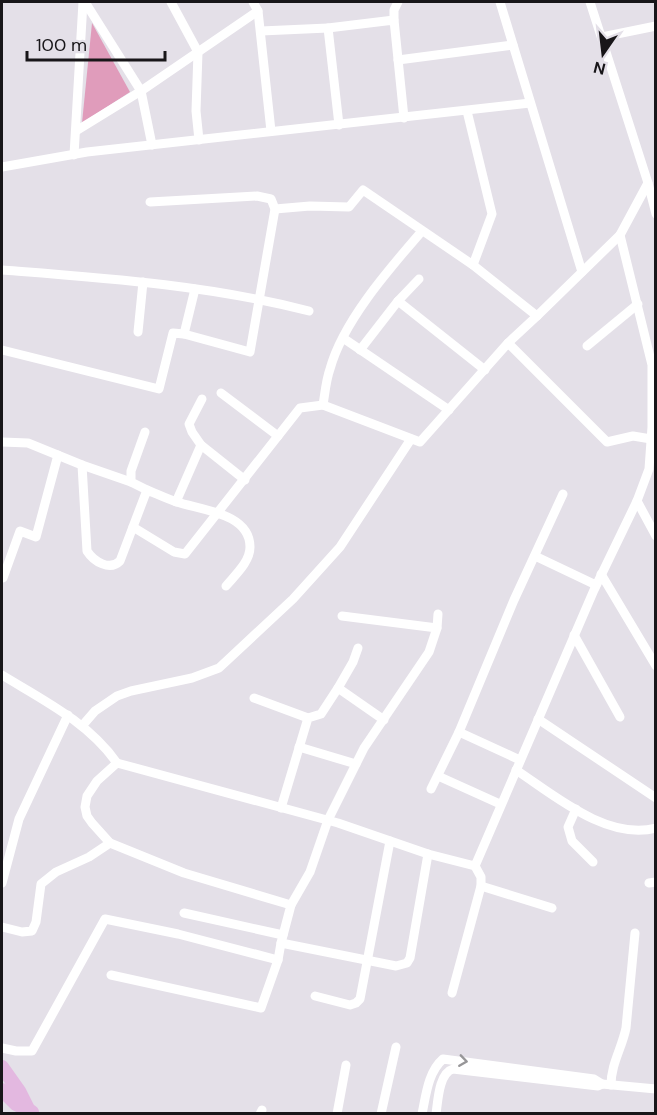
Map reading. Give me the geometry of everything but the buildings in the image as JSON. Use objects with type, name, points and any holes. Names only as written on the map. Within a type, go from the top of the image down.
[{"type":"main road","points":[[2,1067],[20,1091],[31,1111]]},
{"type":"main road","points":[[2,1090],[16,1104],[31,1111]]},
{"type":"street","points":[[84,2],[141,91],[152,145]]},
{"type":"street","points":[[74,155],[84,2]]},
{"type":"street","points":[[171,2],[198,52],[196,102],[199,140]]},
{"type":"street","points":[[253,2],[258,11],[261,31],[271,131]]},
{"type":"street","points":[[398,2],[394,10],[394,20],[404,118]]},
{"type":"street","points":[[500,2],[582,272]]},
{"type":"street","points":[[590,2],[656,214]]},
{"type":"street","points":[[76,131],[141,91],[258,11]]},
{"type":"street","points":[[261,31],[328,28],[394,20]]},
{"type":"street","points":[[602,38],[656,26]]},
{"type":"street","points":[[328,28],[339,125]]},
{"type":"street","points":[[398,60],[513,45]]},
{"type":"street","points":[[2,167],[152,145],[530,103]]},
{"type":"street","points":[[467,111],[492,214],[473,265]]},
{"type":"street","points":[[133,527],[174,552],[185,554],[300,408],[323,405],[420,442],[508,343],[621,235],[648,183]]},
{"type":"street","points":[[275,209],[310,206],[350,207],[363,190],[473,265],[537,316]]},
{"type":"street","points":[[2,350],[159,389],[173,333],[250,352],[275,209],[271,200],[257,196],[150,202]]},
{"type":"street","points":[[323,405],[330,367],[352,321],[390,269],[422,231]]},
{"type":"street","points":[[475,866],[596,585],[652,468],[651,439],[654,422],[651,354],[621,235]]},
{"type":"street","points":[[2,270],[143,282],[259,298],[309,311]]},
{"type":"street","points":[[360,350],[398,301],[419,279]]},
{"type":"street","points":[[138,333],[143,282]]},
{"type":"street","points":[[184,334],[195,289]]},
{"type":"street","points":[[398,301],[485,370]]},
{"type":"street","points":[[587,346],[638,304]]},
{"type":"street","points":[[343,338],[449,410]]},
{"type":"street","points":[[508,343],[607,442],[633,436],[651,439]]},
{"type":"street","points":[[651,354],[656,343]]},
{"type":"street","points":[[221,393],[278,436]]},
{"type":"street","points":[[202,399],[189,424],[192,432],[201,445],[245,480]]},
{"type":"street","points":[[131,482],[131,471],[146,432]]},
{"type":"street","points":[[82,726],[95,711],[117,696],[192,678],[219,668],[293,599],[340,548],[411,439]]},
{"type":"street","points":[[2,442],[28,443],[131,482],[176,502],[218,513],[240,525],[247,536],[250,547],[243,566],[226,586]]},
{"type":"street","points":[[176,502],[201,445]]},
{"type":"street","points":[[3,578],[20,531],[36,537],[58,455]]},
{"type":"street","points":[[82,465],[87,551],[90,556],[109,566],[117,564],[147,490]]},
{"type":"street","points":[[431,789],[459,732],[563,494]]},
{"type":"street","points":[[637,501],[656,536]]},
{"type":"street","points":[[535,556],[596,585]]},
{"type":"street","points":[[601,574],[656,666]]},
{"type":"street","points":[[111,975],[261,1008],[278,960],[291,905],[310,872],[328,820],[364,748],[423,662],[433,643],[438,614]]},
{"type":"street","points":[[342,616],[437,628]]},
{"type":"street","points":[[574,635],[620,717]]},
{"type":"street","points":[[254,698],[308,718],[321,714],[353,662],[358,648]]},
{"type":"street","points":[[2,675],[68,715],[94,735],[117,763],[328,820],[428,854],[475,866],[481,877],[481,886],[452,993]]},
{"type":"street","points":[[338,688],[384,720]]},
{"type":"street","points":[[2,883],[19,819],[68,715]]},
{"type":"street","points":[[281,808],[308,718]]},
{"type":"street","points":[[538,719],[656,798]]},
{"type":"street","points":[[459,732],[520,760]]},
{"type":"street","points":[[299,747],[356,764]]},
{"type":"street","points":[[117,763],[97,781],[87,796],[85,807],[92,824],[110,843],[184,873],[291,905]]},
{"type":"street","points":[[516,770],[576,809],[617,828],[631,830],[656,828]]},
{"type":"street","points":[[438,776],[500,804]]},
{"type":"street","points":[[576,809],[568,827],[572,842],[593,862]]},
{"type":"street","points":[[315,996],[350,1005],[360,999],[390,841]]},
{"type":"street","points":[[2,927],[22,932],[32,931],[36,922],[41,884],[56,872],[89,857],[110,843]]},
{"type":"street","points":[[184,913],[396,966],[407,963],[410,958],[428,854]]},
{"type":"street","points":[[481,886],[552,908]]},
{"type":"street","points":[[2,1048],[32,1051],[105,919],[178,934],[278,960]]},
{"type":"street","points":[[607,1085],[624,1040],[635,933]]},
{"type":"street","points":[[381,1113],[396,1047]]},
{"type":"street","points":[[422,1113],[429,1082],[434,1070],[443,1059],[594,1079],[607,1085]]},
{"type":"street","points":[[337,1113],[346,1065]]},
{"type":"street","points":[[436,1113],[444,1076],[453,1069],[594,1086],[656,1089]]},
{"type":"shaded area","points":[[92,23],[130,92],[82,123]]}]
